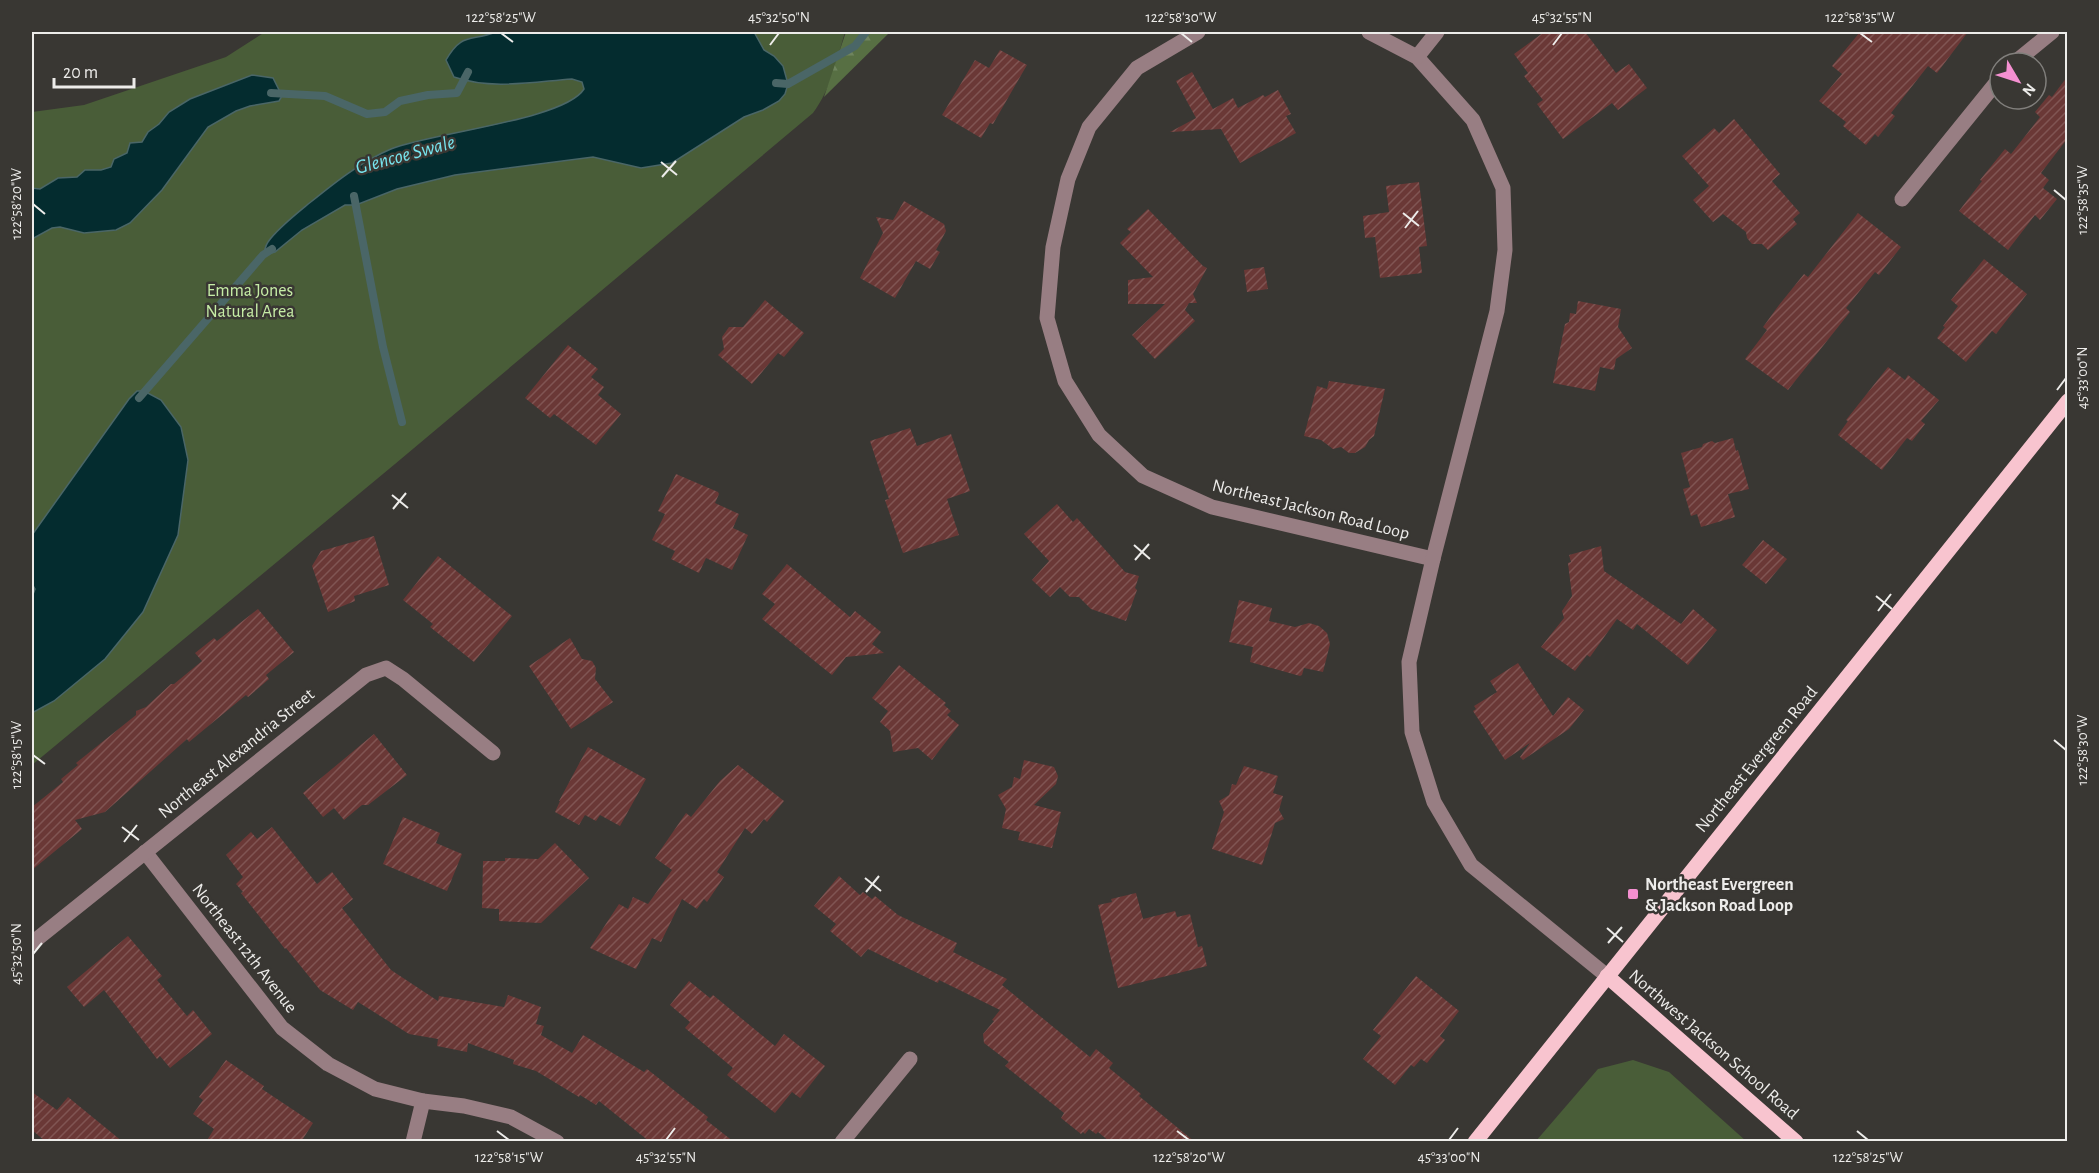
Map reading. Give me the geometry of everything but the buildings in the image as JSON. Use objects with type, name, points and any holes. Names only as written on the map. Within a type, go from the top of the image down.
[{"type":"main road","name":"Northeast Evergreen Road","points":[[1475,1142],[2067,401]]},
{"type":"main road","name":"Northwest Jackson School Road","points":[[1607,976],[1796,1142]]},
{"type":"street","name":"Northeast Jackson Road Loop","points":[[1198,32],[1137,69],[1089,127],[1068,179],[1053,247],[1047,318],[1065,381],[1099,435],[1143,476],[1212,507],[1433,559]]},
{"type":"street","points":[[1369,32],[1417,57],[1473,120],[1503,188],[1505,250],[1497,311],[1433,559],[1410,662],[1412,732],[1434,802],[1471,865],[1607,976]]},
{"type":"street","points":[[1417,57],[1437,32]]},
{"type":"street","points":[[2029,51],[2052,32]]},
{"type":"street","points":[[1902,199],[1988,93]]},
{"type":"street","name":"Northeast Alexandria Street","points":[[32,943],[366,675],[386,669],[404,679],[493,753]]},
{"type":"street","name":"Northeast 12th Avenue","points":[[145,852],[282,1028],[328,1064],[375,1089],[423,1101],[464,1106],[511,1117],[557,1142]]},
{"type":"street","points":[[842,1142],[910,1059]]},
{"type":"street","points":[[413,1142],[423,1101]]},
{"type":"green space","name":"Emma Jones Natural Area","points":[[265,32],[845,32],[829,84],[813,113],[32,765],[32,112],[84,105],[226,57]]},
{"type":"green space","points":[[846,32],[890,32],[824,97]]},
{"type":"green space","points":[[1633,1060],[1669,1072],[1746,1141],[1536,1141],[1598,1069]]},
{"type":"water","points":[[496,32],[754,32],[764,50],[774,56],[783,66],[788,84],[785,94],[779,101],[744,117],[672,163],[641,168],[593,157],[455,175],[397,189],[356,205],[345,205],[302,230],[275,252],[263,255],[272,237],[292,217],[368,160],[410,143],[495,125],[551,109],[572,100],[584,89],[582,82],[572,79],[497,84],[454,77],[446,60],[457,45],[467,39]]},
{"type":"water","points":[[252,75],[273,78],[282,96],[279,101],[236,111],[208,127],[162,190],[130,223],[116,230],[84,233],[60,227],[52,228],[32,239],[32,188],[40,189],[58,178],[77,177],[85,170],[101,170],[111,167],[114,159],[127,153],[130,143],[142,142],[148,132],[169,112],[190,99]]},
{"type":"water","points":[[137,391],[144,391],[161,400],[181,427],[188,460],[178,535],[143,612],[105,659],[54,701],[32,713],[32,597],[35,589],[32,584],[32,535]]},
{"type":"waterway","name":"Glencoe Swale","points":[[776,83],[788,84],[855,46],[866,32]]},
{"type":"waterway","points":[[271,93],[325,96],[367,114],[385,112],[400,101],[428,95],[457,93],[468,72]]},
{"type":"waterway","points":[[354,196],[383,347],[402,422]]},
{"type":"waterway","name":"Glencoe Swale","points":[[139,398],[263,255],[272,249]]},
{"type":"place","name":"Northeast Evergreen & Jackson Road Loop","points":[[1633,894]]}]
